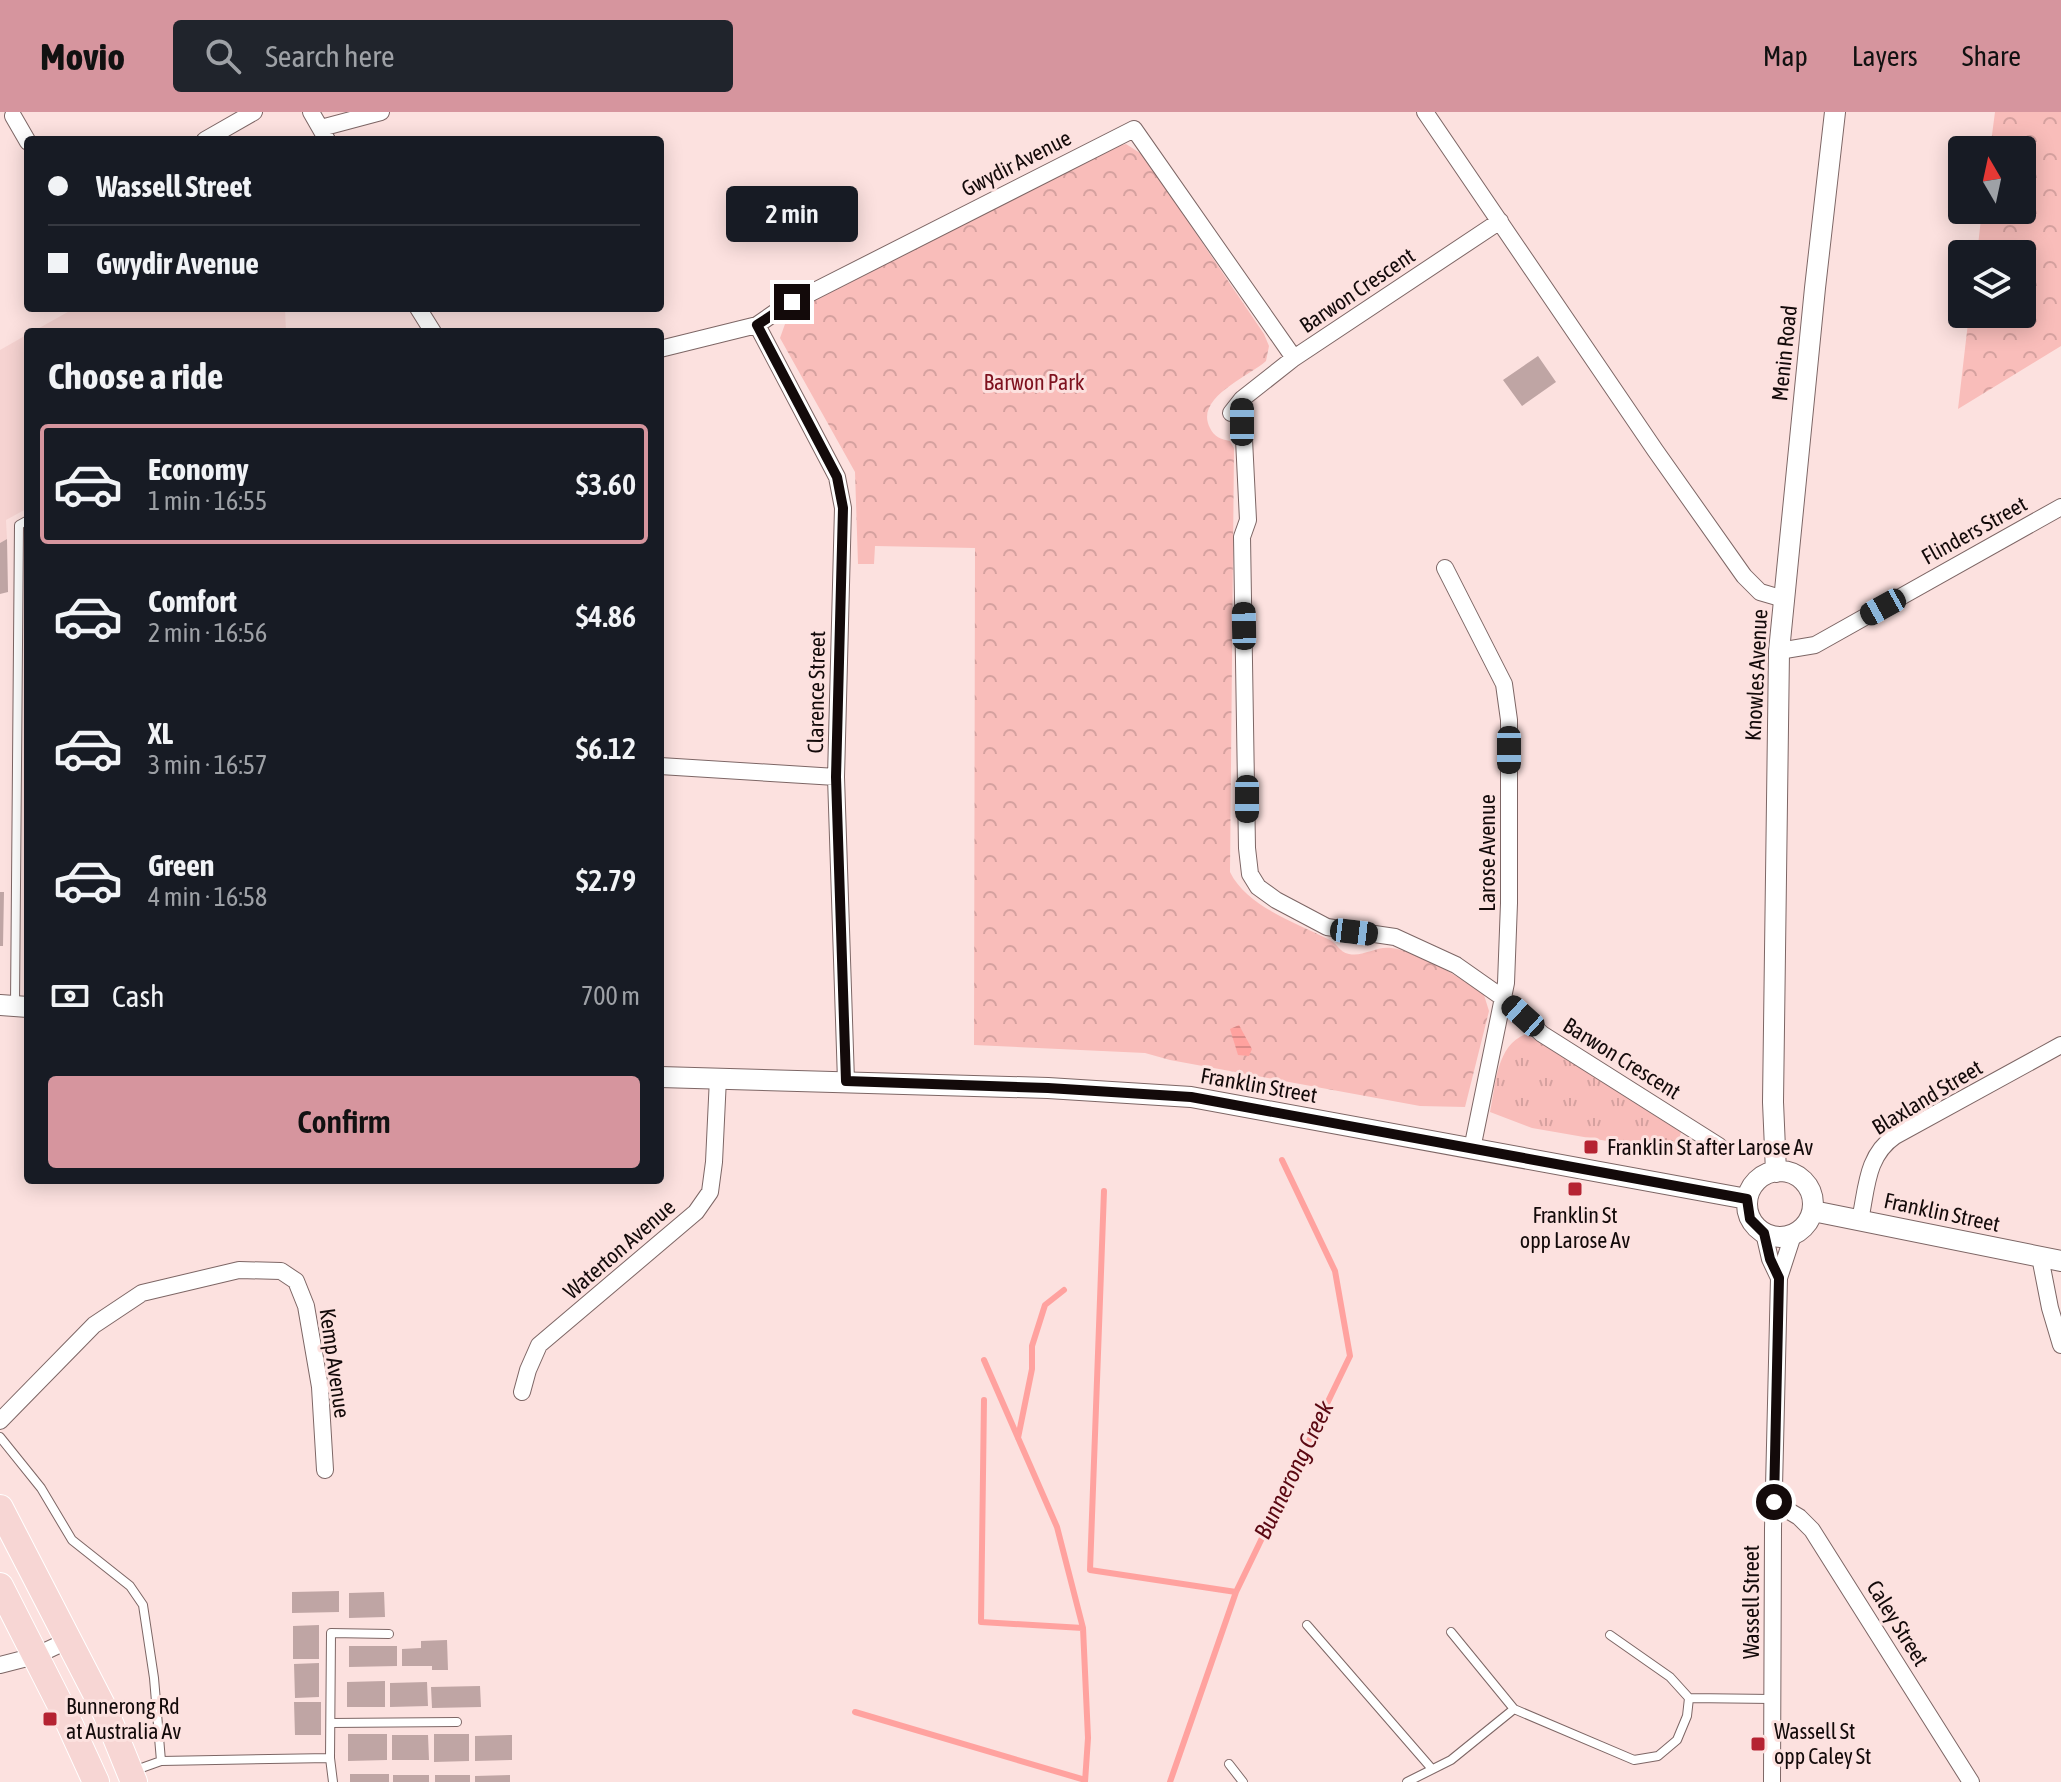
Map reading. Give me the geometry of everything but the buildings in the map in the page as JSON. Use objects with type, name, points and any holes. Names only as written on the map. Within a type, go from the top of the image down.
[{"type":"main road","points":[[0,1508],[106,1713],[132,1777]]},
{"type":"main road","points":[[0,1586],[96,1782]]},
{"type":"street","points":[[212,136],[254,112]]},
{"type":"street","points":[[311,112],[324,134],[381,112]]},
{"type":"street","name":"Knowles Avenue","points":[[1425,112],[1744,576],[1760,592],[1784,599],[1779,651],[1773,1102],[1776,1172]]},
{"type":"street","name":"Menin Road","points":[[1784,599],[1835,112]]},
{"type":"street","points":[[13,116],[25,136]]},
{"type":"street","name":"Gwydir Avenue","points":[[757,325],[792,302],[1134,129],[1294,358]]},
{"type":"street","name":"Barwon Crescent","points":[[1231,413],[1242,399],[1294,358],[1500,221]]},
{"type":"street","points":[[664,348],[757,325]]},
{"type":"street","name":"Clarence Street","points":[[757,325],[837,477],[843,508],[836,777],[846,1081]]},
{"type":"street","name":"Barwon Crescent","points":[[1242,399],[1248,520],[1242,537],[1247,848],[1250,874],[1258,887],[1327,927],[1395,937],[1456,965],[1503,998],[1542,1034],[1719,1146]]},
{"type":"street","name":"Flinders Street","points":[[1779,651],[1815,645],[2061,507]]},
{"type":"street","name":"Larose Avenue","points":[[1445,568],[1504,684],[1509,720],[1509,903],[1503,998],[1472,1149]]},
{"type":"street","points":[[664,766],[836,777]]},
{"type":"street","name":"Blaxland Street","points":[[1860,1220],[1870,1171],[1879,1148],[1895,1136],[2061,1045]]},
{"type":"street","name":"Franklin Street","points":[[664,1077],[1048,1088],[1191,1097],[1747,1199]]},
{"type":"street","name":"Waterton Avenue","points":[[522,1392],[539,1345],[696,1212],[710,1192],[718,1078]]},
{"type":"street","points":[[1776,1172],[1796,1175],[1804,1182],[1813,1200],[1813,1211],[1808,1223],[1793,1235],[1782,1238],[1764,1233],[1750,1219],[1747,1199],[1760,1178],[1776,1172]]},
{"type":"street","name":"Franklin Street","points":[[1813,1211],[2061,1261]]},
{"type":"street","name":"Wassell Street","points":[[1764,1233],[1770,1259],[1779,1278]]},
{"type":"street","name":"Wassell Street","points":[[1772,1782],[1779,1278],[1793,1235]]},
{"type":"street","points":[[2040,1257],[2061,1345]]},
{"type":"street","name":"Kemp Avenue","points":[[0,1421],[94,1325],[142,1293],[239,1270],[284,1265],[296,1281],[306,1306],[320,1387],[325,1470]]},
{"type":"street","name":"Caley Street","points":[[1774,1502],[1799,1517],[1812,1530],[1971,1782]]},
{"type":"street","points":[[0,1665],[35,1656],[69,1640]]},
{"type":"lane","points":[[14,1006],[19,525],[24,522]]},
{"type":"lane","points":[[0,1437],[41,1488],[72,1540],[130,1586],[143,1605],[150,1635],[161,1761]]},
{"type":"lane","points":[[1307,1625],[1432,1769]]},
{"type":"lane","points":[[1451,1632],[1514,1709],[1634,1760],[1658,1756],[1677,1740],[1687,1716],[1689,1698]]},
{"type":"lane","points":[[333,1782],[330,1758],[331,1633],[389,1634]]},
{"type":"lane","points":[[1610,1635],[1670,1677],[1689,1698],[1773,1699]]},
{"type":"lane","points":[[1407,1782],[1451,1760],[1514,1709]]},
{"type":"lane","points":[[331,1723],[457,1722]]},
{"type":"lane","points":[[132,1777],[161,1761],[330,1758]]},
{"type":"lane","points":[[1229,1764],[1243,1782]]},
{"type":"shaded area","points":[[68,312],[285,312],[286,328],[39,328]]},
{"type":"shaded area","points":[[24,336],[24,510],[6,520],[7,539],[0,543],[0,350]]},
{"type":"shaded area","points":[[1239,1025],[1252,1049],[1249,1056],[1238,1055],[1230,1029]]},
{"type":"green space","points":[[1995,112],[2061,112],[2061,346],[1958,409],[1967,328],[2036,328],[2036,240],[1979,240],[1980,224],[2036,224],[2036,136],[1992,136]]},
{"type":"green space","name":"Barwon Park","points":[[1126,144],[1143,155],[1264,334],[1269,346],[1266,361],[1225,389],[1209,407],[1207,417],[1214,434],[1230,441],[1234,448],[1230,872],[1248,895],[1260,904],[1330,940],[1346,953],[1354,955],[1385,948],[1402,950],[1439,966],[1484,995],[1489,1011],[1465,1107],[1420,1106],[1145,1053],[974,1045],[975,548],[875,546],[874,564],[858,564],[855,472],[780,338],[790,310],[1109,148]]},
{"type":"green space","points":[[1526,1034],[1681,1132],[1676,1153],[1532,1128],[1490,1112],[1503,1056],[1516,1039]]},
{"type":"waterway","name":"Bunnerong Creek","points":[[1170,1782],[1236,1592],[1350,1356],[1335,1271],[1282,1160]]},
{"type":"waterway","points":[[1104,1191],[1090,1570],[1236,1592]]},
{"type":"waterway","points":[[1018,1438],[1032,1369],[1032,1346],[1045,1305],[1064,1290]]},
{"type":"waterway","points":[[984,1360],[1057,1527],[1083,1628],[1088,1738],[1085,1782]]},
{"type":"waterway","points":[[984,1400],[981,1622],[1083,1628]]},
{"type":"waterway","points":[[855,1712],[1085,1780]]},
{"type":"place","name":"Franklin St after Larose Av","points":[[1591,1147]]},
{"type":"place","name":"Franklin St opp Larose Av","points":[[1575,1189]]},
{"type":"place","name":"Bunnerong Rd at Australia Av","points":[[50,1719]]},
{"type":"place","name":"Wassell St opp Caley St","points":[[1758,1744]]},
{"type":"route","points":[[792,302],[757,325],[837,477],[843,508],[836,777],[846,1081],[1191,1097],[1747,1199],[1750,1219],[1764,1233],[1770,1259],[1779,1278],[1774,1502]]}]
